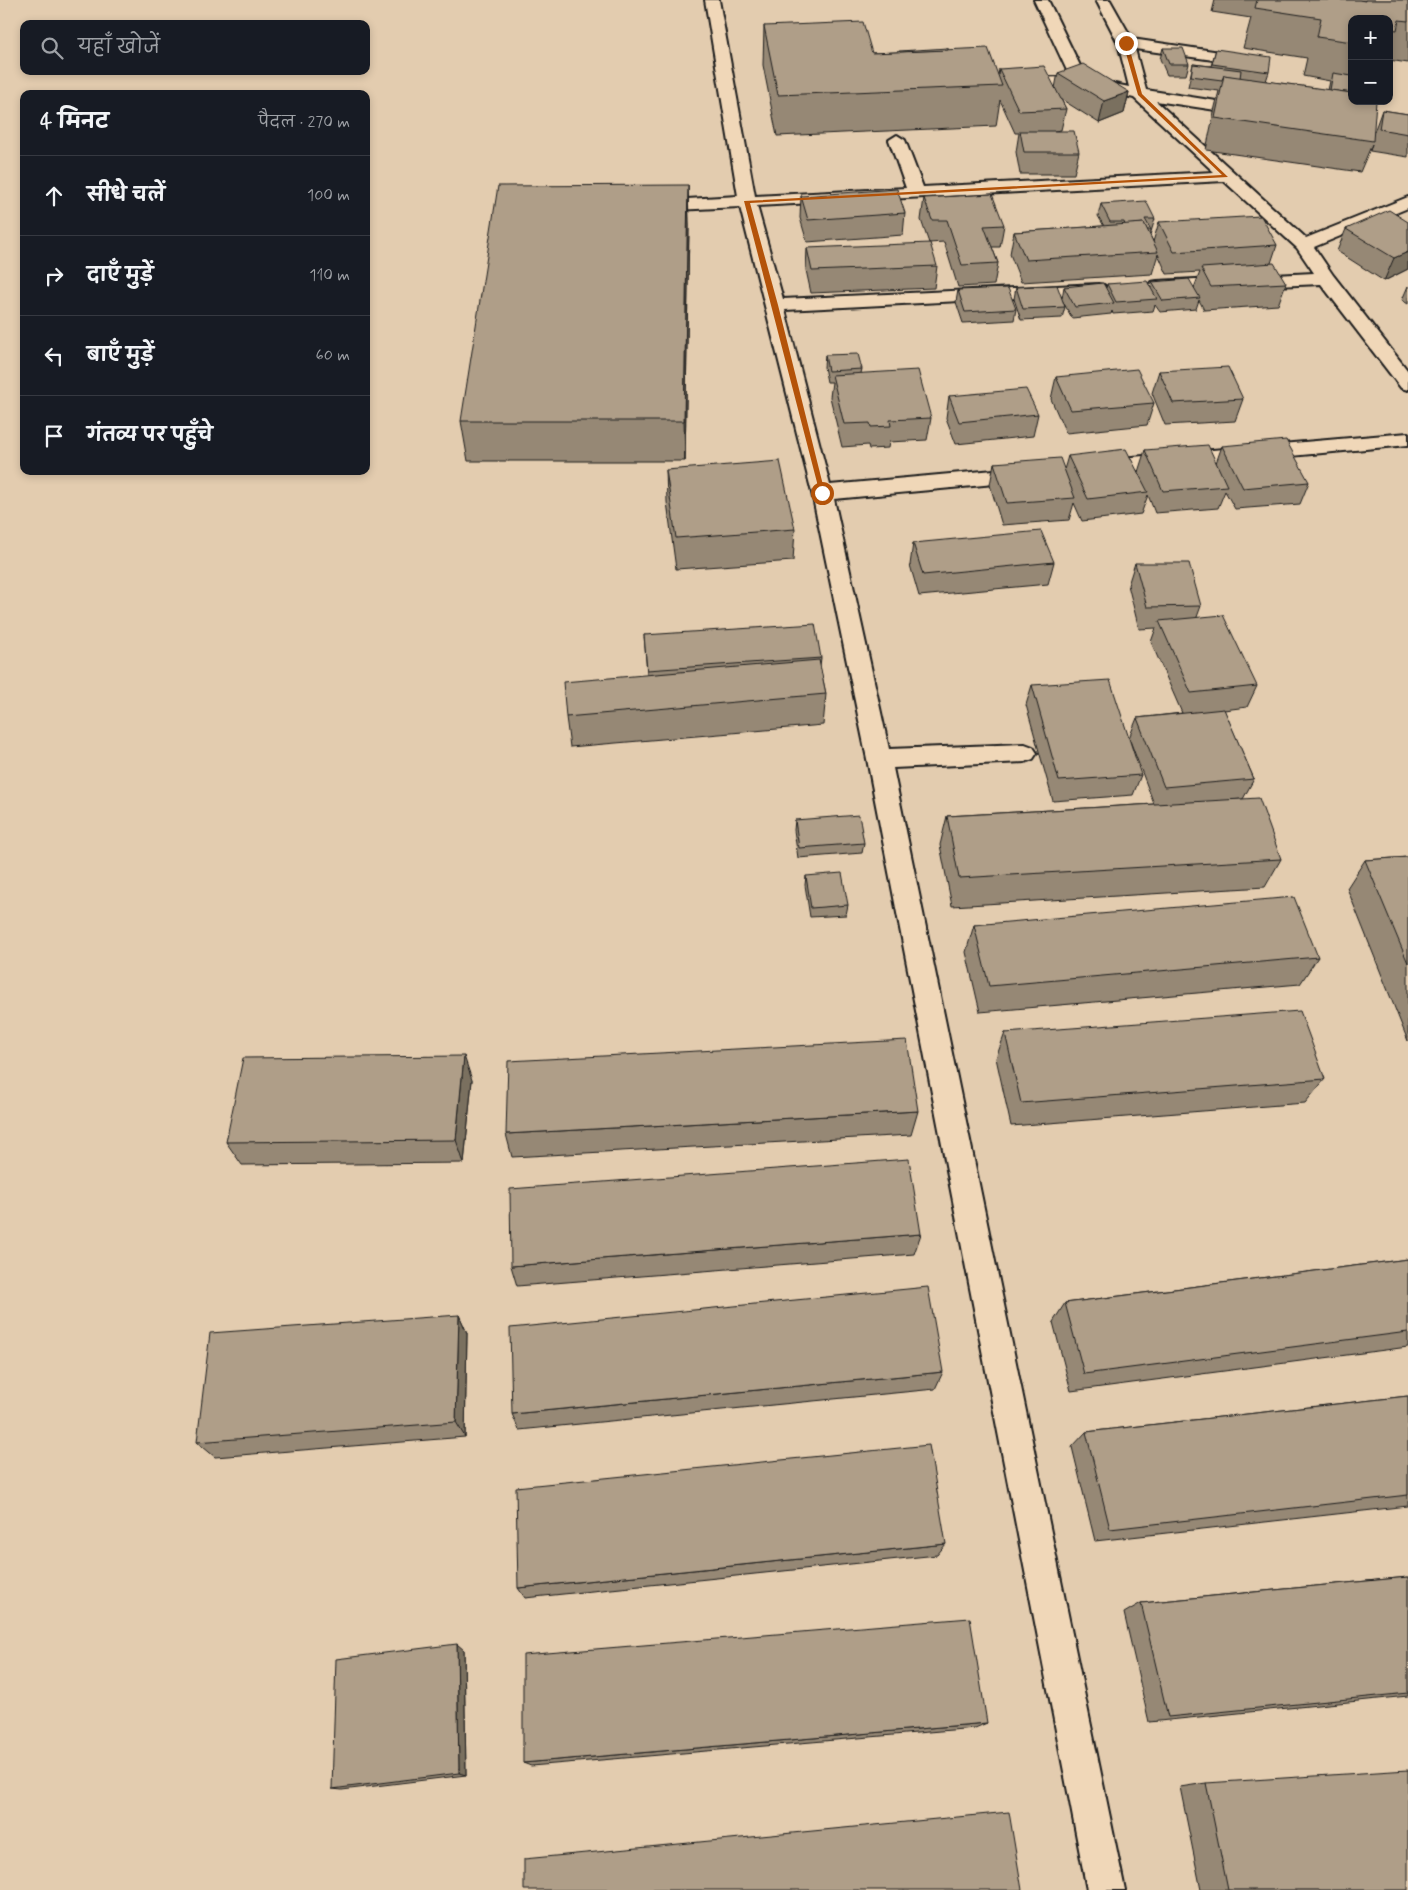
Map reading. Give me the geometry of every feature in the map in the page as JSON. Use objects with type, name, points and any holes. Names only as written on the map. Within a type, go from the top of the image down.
[{"type":"lane","points":[[712,0],[746,201],[775,305],[822,493],[879,759],[1106,1890]]},
{"type":"lane","points":[[1041,0],[1080,81]]},
{"type":"lane","points":[[1103,0],[1126,43],[1140,94],[1304,245],[1326,278],[1408,384]]},
{"type":"lane","points":[[1126,43],[1263,62]]},
{"type":"lane","points":[[1001,83],[1080,81],[1140,94],[1264,113]]},
{"type":"lane","points":[[897,140],[916,191]]},
{"type":"lane","points":[[632,207],[1227,176]]},
{"type":"lane","points":[[1304,245],[1408,202]]},
{"type":"lane","points":[[1139,287],[1326,278]]},
{"type":"lane","points":[[775,305],[1119,288]]},
{"type":"lane","points":[[1080,469],[1408,439]]},
{"type":"lane","points":[[822,493],[1040,473]]},
{"type":"lane","points":[[879,759],[1025,753]]},
{"type":"building","points":[[1257,0],[1408,0],[1408,21],[1399,20],[1397,30],[1393,30],[1393,15],[1348,15],[1348,41],[1317,37],[1321,18],[1255,8]]},
{"type":"building","points":[[863,22],[872,53],[988,48],[1002,86],[778,95],[764,26]]},
{"type":"building","points":[[948,48],[948,50],[899,51]]},
{"type":"building","points":[[1163,48],[1183,48],[1189,64],[1169,64]]},
{"type":"building","points":[[1216,49],[1271,57],[1269,72],[1212,64]]},
{"type":"building","points":[[1083,64],[1129,92],[1104,101],[1058,73]]},
{"type":"building","points":[[1193,64],[1241,70],[1240,78],[1224,75],[1222,80],[1191,76]]},
{"type":"building","points":[[1044,66],[1066,109],[1019,111],[999,69]]},
{"type":"building","points":[[1333,73],[1348,75],[1348,92],[1330,90]]},
{"type":"building","points":[[1224,75],[1348,92],[1348,105],[1376,105],[1373,141],[1215,118]]},
{"type":"building","points":[[1382,110],[1408,114],[1408,134],[1379,129]]},
{"type":"building","points":[[1020,131],[1074,131],[1079,152],[1024,152]]},
{"type":"building","points":[[688,185],[684,421],[461,421],[498,186]]},
{"type":"building","points":[[897,189],[905,213],[808,220],[801,196]]},
{"type":"building","points":[[992,194],[1004,225],[984,226],[998,263],[962,265],[947,220],[932,220],[924,198]]},
{"type":"building","points":[[1146,201],[1155,219],[1145,219],[1151,230],[1147,230],[1144,223],[1125,225],[1124,222],[1110,222],[1101,204]]},
{"type":"building","points":[[1389,210],[1408,222],[1408,252],[1394,258],[1346,229]]},
{"type":"building","points":[[1261,216],[1277,245],[1174,252],[1159,222]]},
{"type":"building","points":[[1144,223],[1158,252],[1026,260],[1014,232]]},
{"type":"building","points":[[930,243],[937,266],[812,271],[807,248]]},
{"type":"building","points":[[1274,263],[1286,283],[1211,287],[1201,268]]},
{"type":"building","points":[[1189,279],[1200,298],[1163,301],[1152,282]]},
{"type":"building","points":[[1147,281],[1157,299],[1116,302],[1107,284]]},
{"type":"building","points":[[1103,283],[1114,303],[1075,307],[1064,287]]},
{"type":"building","points":[[1057,285],[1065,307],[1023,309],[1016,287]]},
{"type":"building","points":[[1008,288],[1016,309],[965,312],[958,290]]},
{"type":"building","points":[[858,354],[862,369],[828,371],[825,355]]},
{"type":"building","points":[[1228,367],[1243,399],[1173,403],[1159,371]]},
{"type":"building","points":[[1137,369],[1154,403],[1071,410],[1056,377]]},
{"type":"building","points":[[918,370],[931,418],[890,420],[891,426],[871,427],[870,423],[844,424],[832,375]]},
{"type":"building","points":[[1026,389],[1038,414],[959,422],[949,396]]},
{"type":"building","points":[[1286,440],[1309,482],[1243,488],[1222,446]]},
{"type":"building","points":[[1208,445],[1227,486],[1163,491],[1145,450]]},
{"type":"building","points":[[1126,449],[1148,492],[1088,499],[1068,456]]},
{"type":"building","points":[[1060,458],[1075,498],[1007,503],[994,463]]},
{"type":"building","points":[[780,461],[795,529],[676,538],[666,470]]},
{"type":"building","points":[[1041,531],[1054,562],[923,575],[913,543]]},
{"type":"building","points":[[1135,563],[1189,563],[1201,606],[1147,607]]},
{"type":"building","points":[[1223,615],[1257,686],[1191,693],[1159,621]]},
{"type":"building","points":[[815,624],[821,658],[647,670],[644,635]]},
{"type":"building","points":[[819,660],[826,694],[566,717],[563,682]]},
{"type":"building","points":[[1110,680],[1141,775],[1059,781],[1032,685]]},
{"type":"building","points":[[1224,709],[1254,779],[1164,787],[1137,718]]},
{"type":"building","points":[[1259,798],[1281,859],[959,878],[947,816]]},
{"type":"building","points":[[859,815],[864,843],[799,848],[795,820]]},
{"type":"building","points":[[1408,857],[1408,963],[1365,860]]},
{"type":"building","points":[[842,873],[848,905],[811,908],[806,876]]},
{"type":"building","points":[[1294,897],[1318,957],[989,986],[974,925]]},
{"type":"building","points":[[1300,1011],[1325,1079],[1021,1103],[1005,1033]]},
{"type":"building","points":[[907,1040],[918,1111],[506,1134],[508,1061]]},
{"type":"building","points":[[464,1056],[456,1140],[226,1142],[243,1058]]},
{"type":"building","points":[[909,1159],[921,1234],[511,1266],[510,1189]]},
{"type":"building","points":[[1408,1259],[1408,1332],[1084,1374],[1065,1303]]},
{"type":"building","points":[[928,1287],[943,1372],[512,1414],[510,1328]]},
{"type":"building","points":[[459,1315],[456,1422],[197,1442],[210,1333]]},
{"type":"building","points":[[1408,1396],[1408,1495],[1110,1529],[1086,1432]]},
{"type":"building","points":[[929,1445],[946,1544],[518,1588],[516,1487]]},
{"type":"building","points":[[1408,1577],[1408,1693],[1168,1717],[1141,1603]]},
{"type":"building","points":[[970,1618],[987,1723],[523,1763],[523,1655]]},
{"type":"building","points":[[457,1644],[459,1773],[332,1789],[336,1659]]},
{"type":"building","points":[[1408,1770],[1408,1890],[1228,1890],[1206,1783]]},
{"type":"building","points":[[1009,1812],[1022,1890],[524,1890],[524,1859]]},
{"type":"route","points":[[822,493],[775,305],[746,201],[1227,176],[1140,94],[1126,43]]}]
